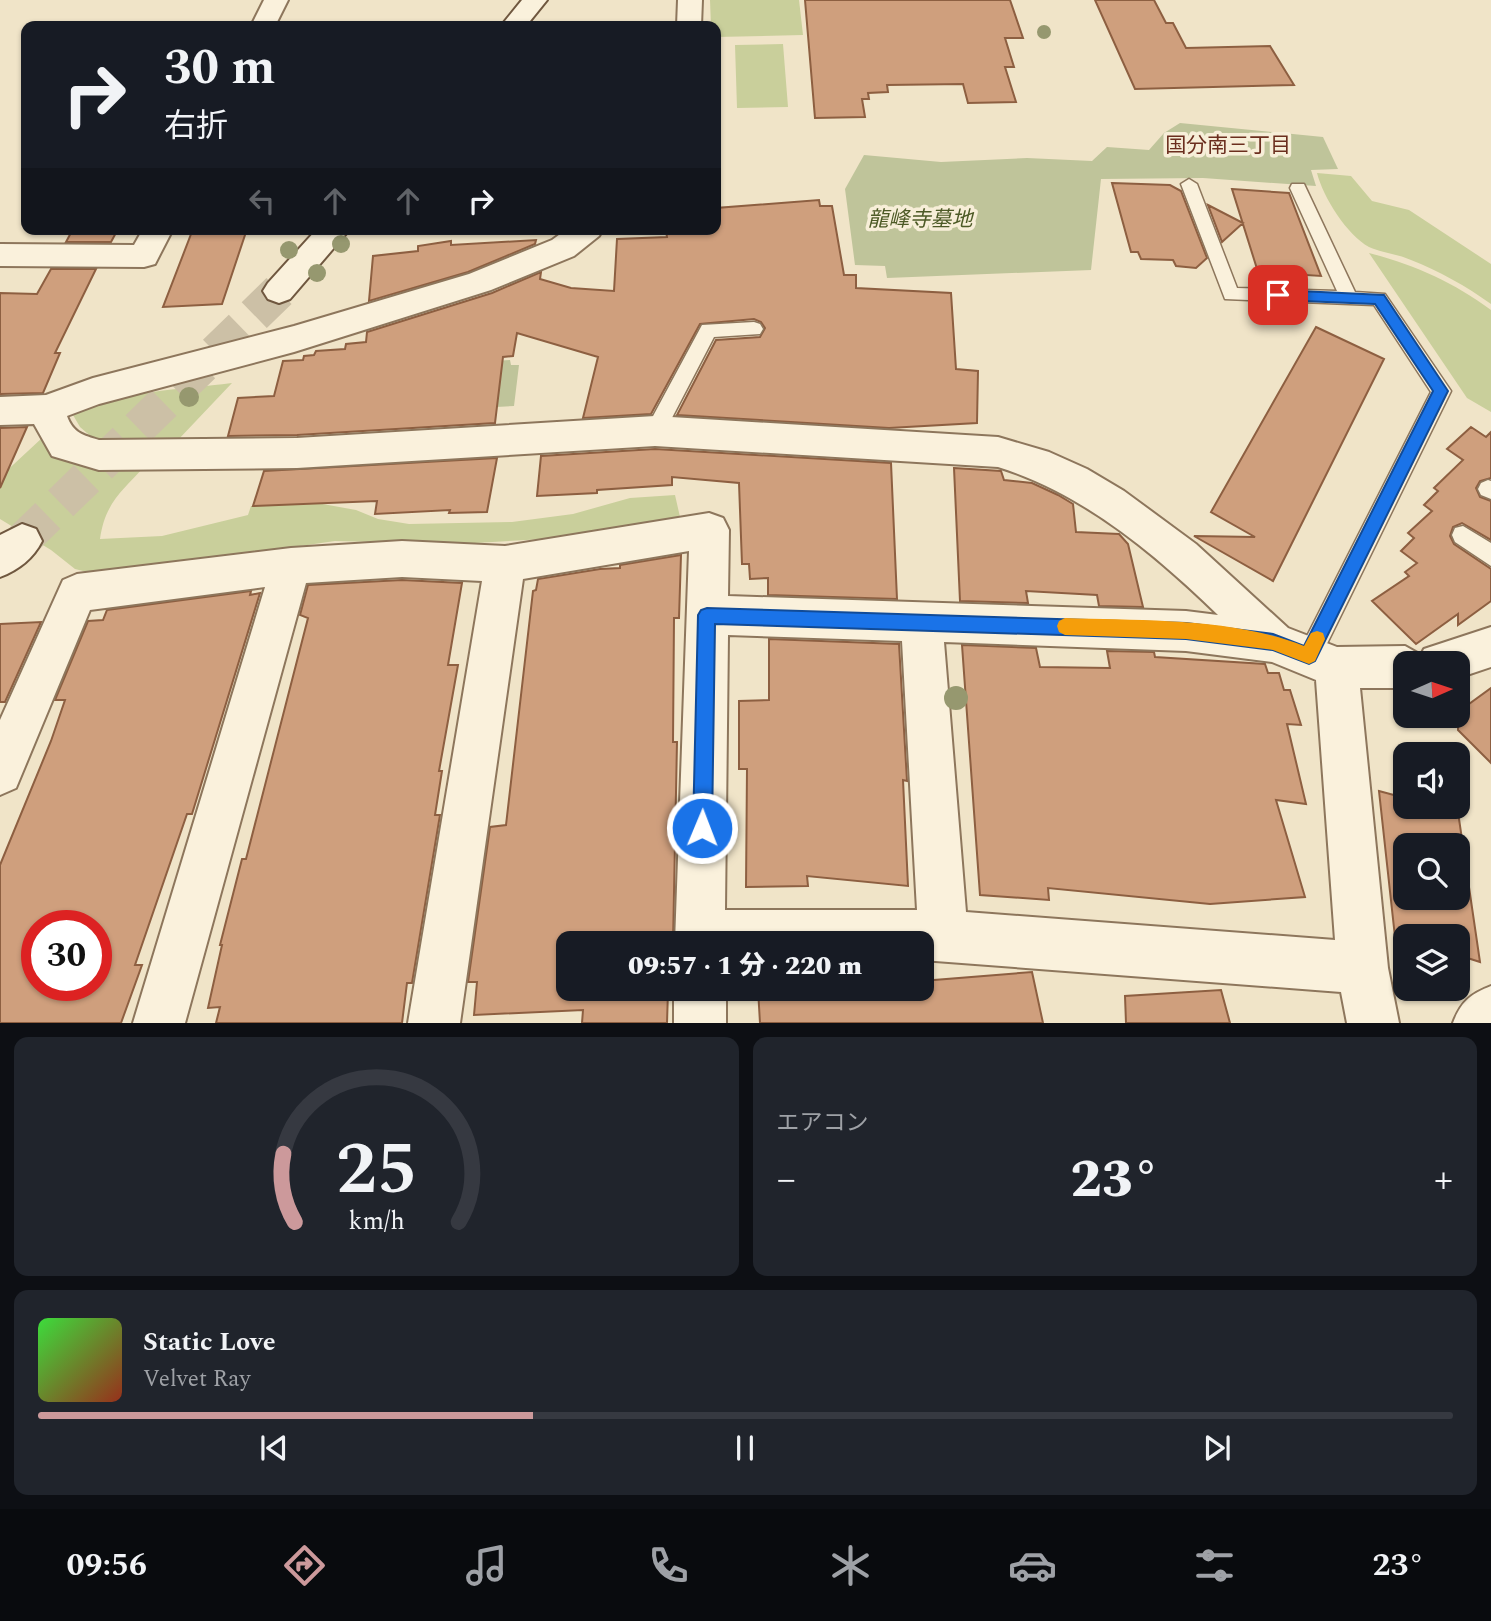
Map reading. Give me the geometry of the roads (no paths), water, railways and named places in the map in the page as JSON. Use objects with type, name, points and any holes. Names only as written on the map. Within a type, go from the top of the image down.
[{"type":"street","points":[[266,21],[276,0]]},
{"type":"street","points":[[517,21],[535,0]]},
{"type":"street","points":[[689,21],[690,0]]},
{"type":"street","points":[[279,291],[330,235]]},
{"type":"street","points":[[0,411],[47,409],[93,392],[282,342],[480,282],[564,248],[580,235]]},
{"type":"street","points":[[0,255],[151,243]]},
{"type":"street","points":[[47,409],[53,427],[65,445],[99,455],[297,453],[655,431],[1017,456],[1098,495],[1161,539],[1230,598],[1306,655],[1373,1023]]},
{"type":"street","points":[[0,772],[77,593],[290,566],[402,559],[505,564],[709,530],[700,931]]},
{"type":"street","points":[[434,1023],[505,564]]},
{"type":"street","points":[[159,1023],[290,566]]},
{"type":"street","points":[[707,615],[1186,631],[1306,655],[1393,666]]},
{"type":"street","points":[[922,621],[943,935]]},
{"type":"street","points":[[1470,653],[1491,647]]},
{"type":"street","points":[[934,935],[1362,968]]},
{"type":"street","points":[[699,1023],[700,1001]]},
{"type":"street","points":[[1479,1023],[1491,1012]]},
{"type":"lane","points":[[1189,184],[1231,294],[1379,299],[1441,391],[1306,655]]},
{"type":"lane","points":[[1298,188],[1349,298]]},
{"type":"lane","points":[[655,431],[708,330],[754,329]]},
{"type":"lane","points":[[1462,535],[1491,556]]},
{"type":"tunnel","points":[[22,541],[279,291]]},
{"type":"district","name":"国分南三丁目","points":[[1228,145]]},
{"type":"park label","name":"龍峰寺墓地","points":[[920,219]]}]
